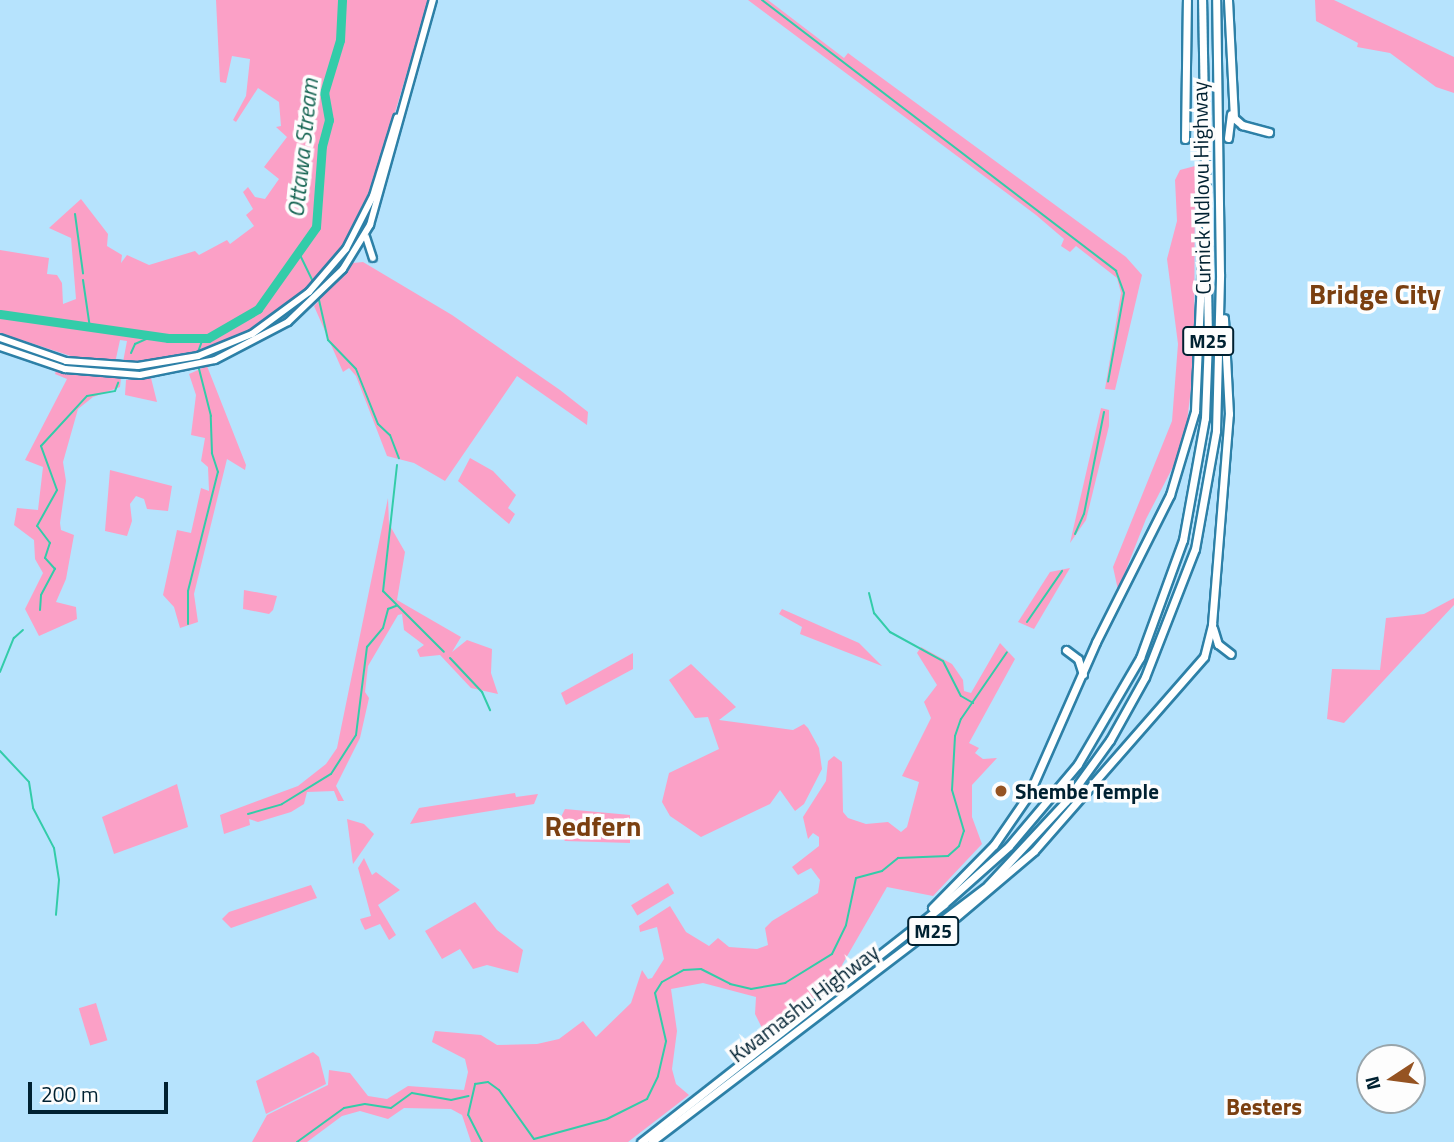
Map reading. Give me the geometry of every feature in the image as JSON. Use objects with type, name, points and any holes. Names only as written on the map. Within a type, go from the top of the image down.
[{"type":"main road","points":[[0,338],[86,364],[138,366],[198,356],[240,340],[284,313],[323,278],[350,243],[380,177],[433,0]]},
{"type":"main road","points":[[1185,139],[1187,0]]},
{"type":"main road","name":"Curnick Ndlovu Highway","points":[[1140,658],[1183,540],[1203,435],[1208,364],[1202,0]]},
{"type":"main road","name":"Curnick Ndlovu Highway","points":[[1153,660],[1195,548],[1212,469],[1219,402],[1216,0]]},
{"type":"main road","points":[[1228,0],[1232,96],[1228,138]]},
{"type":"main road","points":[[0,347],[65,369],[109,375],[160,373],[200,365],[260,340],[289,322],[331,283],[368,228],[384,182],[408,86]]},
{"type":"main road","points":[[1232,96],[1239,124],[1269,132]]},
{"type":"main road","points":[[896,942],[961,881],[1010,824],[1047,761],[1083,675],[1166,504],[1189,441],[1201,348],[1206,210]]},
{"type":"main road","points":[[368,228],[365,246],[373,258]]},
{"type":"main road","points":[[931,932],[997,885],[1058,826],[1200,663],[1212,624],[1229,414],[1220,274]]},
{"type":"main road","points":[[1212,624],[1216,640],[1230,654]]},
{"type":"main road","points":[[1066,650],[1078,659],[1083,675]]},
{"type":"main road","name":"Kwamashu Highway","points":[[641,1142],[963,888],[1025,828],[1092,743],[1140,658]]},
{"type":"main road","name":"Kwamashu Highway","points":[[651,1142],[855,984],[931,932],[988,885],[1066,801],[1110,740],[1153,660]]},
{"type":"shaded area","points":[[216,0],[429,0],[379,165],[362,214],[343,249],[295,300],[273,316],[226,342],[176,358],[123,362],[127,341],[120,340],[115,363],[83,360],[0,333],[0,250],[49,258],[47,274],[57,275],[62,283],[63,304],[76,299],[71,238],[49,228],[81,199],[108,234],[107,246],[122,255],[121,263],[127,255],[149,265],[195,251],[199,255],[227,240],[230,244],[254,226],[246,215],[253,209],[243,192],[248,187],[255,197],[265,199],[279,179],[264,167],[287,137],[276,127],[281,126],[279,102],[258,88],[236,122],[233,120],[246,96],[250,59],[232,56],[226,83],[220,82]]},
{"type":"shaded area","points":[[748,0],[768,0],[844,58],[848,53],[1126,257],[1142,275],[1115,390],[1105,389],[1121,293],[1117,278],[1076,246],[1070,252],[1061,246],[1064,239],[1036,215]]},
{"type":"shaded area","points":[[1315,0],[1334,0],[1454,57],[1454,93],[1436,87],[1390,53],[1357,47],[1358,43],[1316,21]]},
{"type":"shaded area","points":[[1195,166],[1194,365],[1186,429],[1175,463],[1146,519],[1118,590],[1113,567],[1172,421],[1178,344],[1167,259],[1177,221],[1175,180],[1180,170]]},
{"type":"shaded area","points":[[363,262],[452,315],[560,390],[588,412],[587,425],[517,376],[445,481],[414,463],[387,456],[356,376],[349,368],[343,372],[314,306],[353,263]]},
{"type":"shaded area","points":[[207,366],[246,465],[245,470],[227,459],[194,594],[198,622],[180,628],[174,607],[163,595],[177,530],[191,533],[201,488],[209,491],[208,467],[201,461],[205,438],[191,435],[196,395],[189,374]]},
{"type":"shaded area","points":[[56,371],[121,378],[120,387],[93,397],[78,409],[63,462],[66,481],[60,523],[61,530],[74,535],[66,579],[56,602],[76,607],[77,619],[39,636],[25,609],[43,573],[35,559],[34,540],[14,525],[17,508],[38,510],[43,467],[25,460],[67,379],[55,374]]},
{"type":"shaded area","points":[[151,378],[157,402],[125,395],[126,380]]},
{"type":"shaded area","points":[[1101,408],[1109,410],[1109,426],[1086,520],[1070,543]]},
{"type":"shaded area","points":[[470,458],[493,471],[516,495],[508,508],[515,514],[509,524],[458,481]]},
{"type":"shaded area","points":[[110,470],[172,486],[168,511],[147,509],[144,499],[136,496],[130,504],[132,521],[127,536],[105,531]]},
{"type":"shaded area","points":[[388,498],[389,524],[405,552],[397,600],[461,637],[452,652],[467,640],[492,649],[491,673],[498,694],[471,688],[440,655],[420,657],[417,650],[424,645],[404,630],[402,614],[398,615],[368,666],[365,692],[369,698],[360,738],[336,786],[344,801],[338,801],[334,791],[307,792],[304,804],[291,812],[258,822],[249,819],[250,825],[224,834],[220,815],[298,786],[326,764],[337,748]]},
{"type":"shaded area","points":[[1070,568],[1034,629],[1018,622],[1050,572]]},
{"type":"shaded area","points":[[244,590],[277,596],[273,610],[269,614],[243,609]]},
{"type":"shaded area","points":[[1454,598],[1454,605],[1344,723],[1327,719],[1332,669],[1380,670],[1386,618],[1424,614]]},
{"type":"shaded area","points":[[782,609],[859,643],[882,666],[800,634],[802,627],[779,614]]},
{"type":"shaded area","points":[[1000,643],[1015,659],[969,743],[979,748],[975,753],[983,759],[997,758],[972,785],[972,817],[982,844],[933,896],[887,887],[842,965],[848,973],[765,1034],[755,1014],[756,997],[703,983],[671,989],[677,1031],[672,1069],[676,1084],[689,1095],[628,1142],[471,1142],[462,1115],[451,1109],[404,1108],[388,1119],[360,1111],[342,1116],[307,1142],[252,1142],[267,1115],[328,1085],[329,1070],[350,1073],[368,1096],[387,1099],[408,1086],[464,1090],[468,1072],[465,1059],[432,1042],[435,1031],[481,1035],[497,1045],[537,1044],[559,1039],[583,1021],[596,1037],[631,1003],[642,970],[648,979],[652,978],[664,959],[657,927],[640,932],[639,926],[670,906],[686,932],[709,946],[718,938],[729,947],[757,949],[768,945],[765,928],[818,893],[820,880],[811,868],[798,875],[792,867],[819,846],[819,837],[813,833],[808,839],[803,817],[826,781],[828,761],[834,756],[842,762],[843,812],[848,818],[866,824],[888,822],[901,832],[907,827],[919,782],[902,776],[931,718],[924,702],[937,685],[917,653],[921,647],[952,664],[963,680],[964,691],[971,693]]},
{"type":"shaded area","points":[[633,653],[633,669],[566,705],[561,693]]},
{"type":"shaded area","points":[[691,664],[736,707],[719,720],[793,730],[804,724],[808,728],[819,748],[822,769],[804,804],[795,811],[780,790],[770,804],[701,837],[670,816],[662,802],[669,773],[719,749],[708,717],[695,718],[669,680]]},
{"type":"shaded area","points":[[177,784],[188,827],[114,854],[102,817]]},
{"type":"shaded area","points":[[515,793],[516,797],[538,794],[534,804],[410,824],[419,808]]},
{"type":"shaded area","points":[[565,809],[630,815],[630,843],[565,841],[555,829]]},
{"type":"shaded area","points":[[347,819],[364,824],[374,834],[353,864]]},
{"type":"shaded area","points":[[364,858],[372,875],[376,872],[400,890],[378,905],[396,935],[389,940],[380,924],[365,930],[360,919],[371,916],[358,868]]},
{"type":"shaded area","points":[[668,883],[674,893],[637,915],[631,905]]},
{"type":"shaded area","points":[[311,885],[317,898],[231,928],[222,919],[229,912]]},
{"type":"shaded area","points":[[475,902],[497,930],[523,950],[518,973],[487,965],[473,969],[460,949],[442,959],[425,931]]},
{"type":"shaded area","points":[[96,1003],[107,1040],[90,1046],[79,1008]]},
{"type":"shaded area","points":[[313,1052],[319,1057],[326,1084],[266,1114],[256,1081]]},
{"type":"waterway","name":"Ottawa Stream","points":[[0,314],[168,338],[208,338],[258,309],[316,227],[322,146],[329,120],[324,93],[340,40],[342,0]]},
{"type":"waterway","points":[[762,0],[1116,271],[1124,293],[1108,382]]},
{"type":"waterway","points":[[75,214],[83,273]]},
{"type":"waterway","points":[[300,255],[313,282]]},
{"type":"waterway","points":[[83,280],[90,328]]},
{"type":"waterway","points":[[319,300],[328,340],[356,369],[378,424],[390,435],[399,458]]},
{"type":"waterway","points":[[131,353],[135,344],[153,336]]},
{"type":"waterway","points":[[198,352],[203,338]]},
{"type":"waterway","points":[[188,624],[188,591],[218,472],[212,453],[211,416],[199,369]]},
{"type":"waterway","points":[[40,610],[41,595],[55,569],[45,558],[50,543],[37,526],[57,490],[41,446],[87,396],[115,391],[118,383]]},
{"type":"waterway","points":[[1075,534],[1084,514],[1104,412]]},
{"type":"waterway","points":[[397,465],[383,591],[444,652]]},
{"type":"waterway","points":[[1027,622],[1062,571]]},
{"type":"waterway","points":[[869,593],[874,613],[890,632],[943,661],[961,696],[973,703]]},
{"type":"waterway","points":[[248,814],[282,804],[331,774],[356,735],[367,647],[383,628],[388,609],[396,606]]},
{"type":"waterway","points":[[0,672],[14,638],[23,630]]},
{"type":"waterway","points":[[482,1142],[468,1115],[475,1084],[488,1082],[499,1090],[534,1139],[607,1119],[647,1099],[658,1076],[666,1041],[655,993],[662,982],[684,970],[701,969],[730,984],[751,989],[785,983],[832,954],[846,925],[856,878],[882,871],[898,858],[948,856],[959,846],[964,831],[952,790],[955,736],[961,719],[1007,652]]},
{"type":"waterway","points":[[450,658],[482,692],[490,710]]},
{"type":"waterway","points":[[0,751],[29,782],[33,808],[54,848],[59,880],[56,915]]},
{"type":"waterway","points":[[297,1142],[344,1108],[365,1104],[391,1108],[412,1093],[451,1100],[469,1096]]},
{"type":"place","name":"Shembe Temple","points":[[1001,791]]},
{"type":"district","name":"Bridge City","points":[[1375,294]]},
{"type":"district","name":"Redfern","points":[[593,826]]},
{"type":"district","name":"Besters","points":[[1264,1107]]}]
